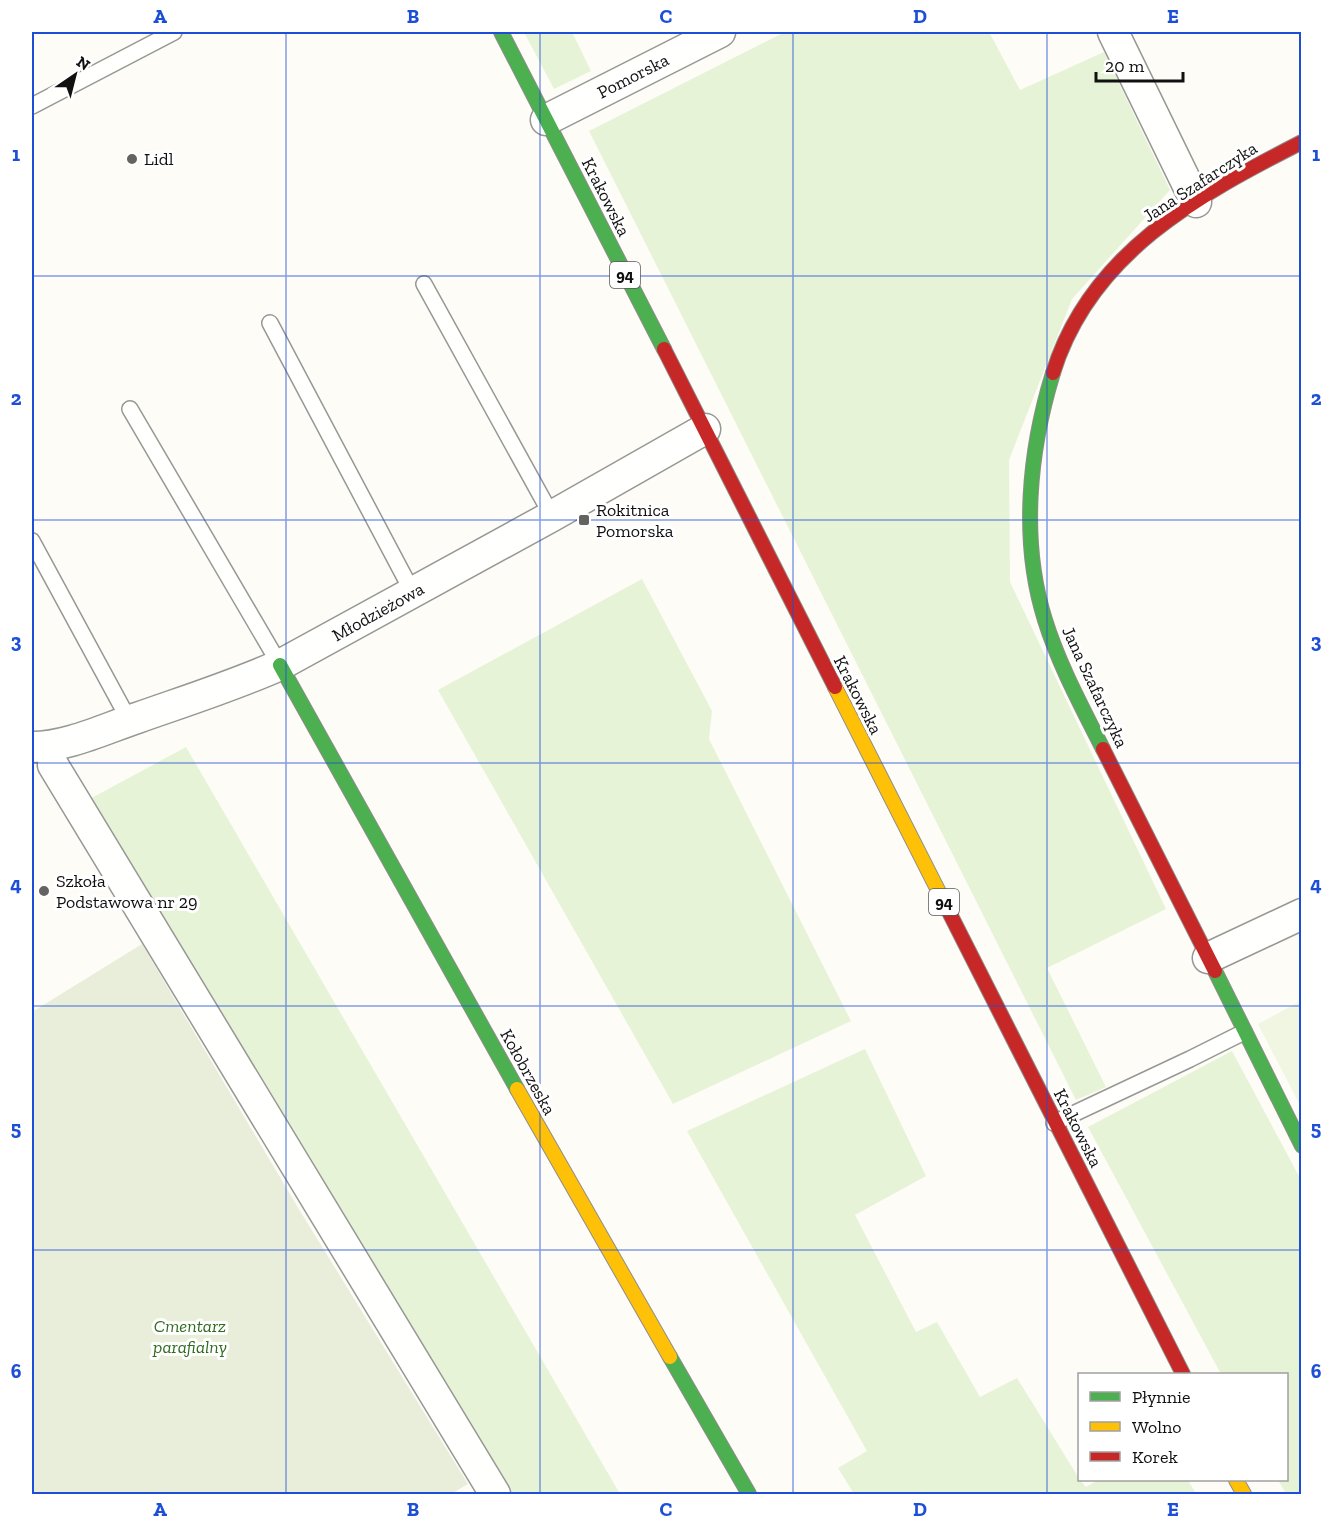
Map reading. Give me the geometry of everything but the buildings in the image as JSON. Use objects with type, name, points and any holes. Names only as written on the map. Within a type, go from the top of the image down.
[{"type":"street","name":"Krakowska","points":[[501,32],[705,429],[1054,1123],[1182,1373]]},
{"type":"street","name":"Pomorska","points":[[546,120],[720,32]]},
{"type":"street","points":[[1113,32],[1196,202]]},
{"type":"street","name":"Jana Szafarczyka","points":[[1302,142],[1244,171],[1167,221],[1132,250],[1102,282],[1082,308],[1069,331],[1052,376],[1042,415],[1032,477],[1030,518],[1039,600],[1046,626],[1064,670],[1302,1146]]},
{"type":"street","name":"Młodzieżowa","points":[[42,756],[53,744],[77,738],[251,678],[280,665],[705,429]]},
{"type":"street","name":"Kołobrzeska","points":[[280,665],[556,1159],[749,1494]]},
{"type":"street","points":[[42,756],[495,1494]]},
{"type":"street","points":[[1208,958],[1302,914]]},
{"type":"lane","points":[[32,106],[174,32]]},
{"type":"lane","points":[[424,284],[552,516]]},
{"type":"lane","points":[[270,323],[413,593]]},
{"type":"lane","points":[[130,409],[280,665]]},
{"type":"lane","points":[[32,541],[129,720]]},
{"type":"lane","points":[[1054,1123],[1244,1032]]},
{"type":"green space","points":[[524,32],[572,32],[591,71],[554,89]]},
{"type":"green space","points":[[785,32],[989,32],[1020,90],[1104,52],[1170,190],[1072,299],[1009,460],[1010,582],[1166,909],[1047,968],[1106,1087],[1076,1100],[589,131]]},
{"type":"green space","points":[[642,579],[712,711],[709,739],[851,1021],[673,1104],[438,690]]},
{"type":"green space","points":[[186,747],[620,1494],[508,1494],[86,801]]},
{"type":"green space","name":"Cmentarz parafialny","points":[[142,944],[297,1206],[468,1484],[451,1494],[32,1494],[32,1012]]},
{"type":"green space","points":[[1301,1001],[1301,1107],[1258,1024]]},
{"type":"green space","points":[[865,1049],[926,1176],[855,1215],[916,1332],[937,1322],[980,1397],[1017,1378],[1078,1477],[1078,1481],[1086,1487],[1096,1481],[1189,1481],[1196,1494],[854,1494],[838,1468],[867,1451],[687,1131]]},
{"type":"green space","points":[[1232,1051],[1301,1180],[1301,1494],[1286,1494],[1279,1481],[1288,1481],[1288,1373],[1220,1373],[1088,1127]]},
{"type":"traffic: fast","points":[[501,32],[664,349]]},
{"type":"traffic: fast","points":[[1053,373],[1038,433],[1033,465],[1030,528],[1032,559],[1037,590],[1051,637],[1071,686],[1103,749]]},
{"type":"traffic: fast","points":[[280,665],[517,1089]]},
{"type":"traffic: fast","points":[[1215,971],[1302,1146]]},
{"type":"traffic: fast","points":[[670,1357],[749,1494]]},
{"type":"traffic: slow","points":[[835,687],[947,908]]},
{"type":"traffic: slow","points":[[517,1089],[670,1357]]},
{"type":"traffic: slow","points":[[1237,1481],[1244,1494]]},
{"type":"traffic: jam","points":[[1053,373],[1070,331],[1093,294],[1121,261],[1152,232],[1224,184],[1302,142]]},
{"type":"traffic: jam","points":[[664,349],[835,687]]},
{"type":"traffic: jam","points":[[1103,749],[1215,971]]},
{"type":"traffic: jam","points":[[947,908],[1182,1373]]},
{"type":"place","name":"Lidl","points":[[132,159]]},
{"type":"place","name":"Rokitnica Pomorska","points":[[584,520]]},
{"type":"place","name":"Szkoła Podstawowa nr 29","points":[[44,891]]}]
